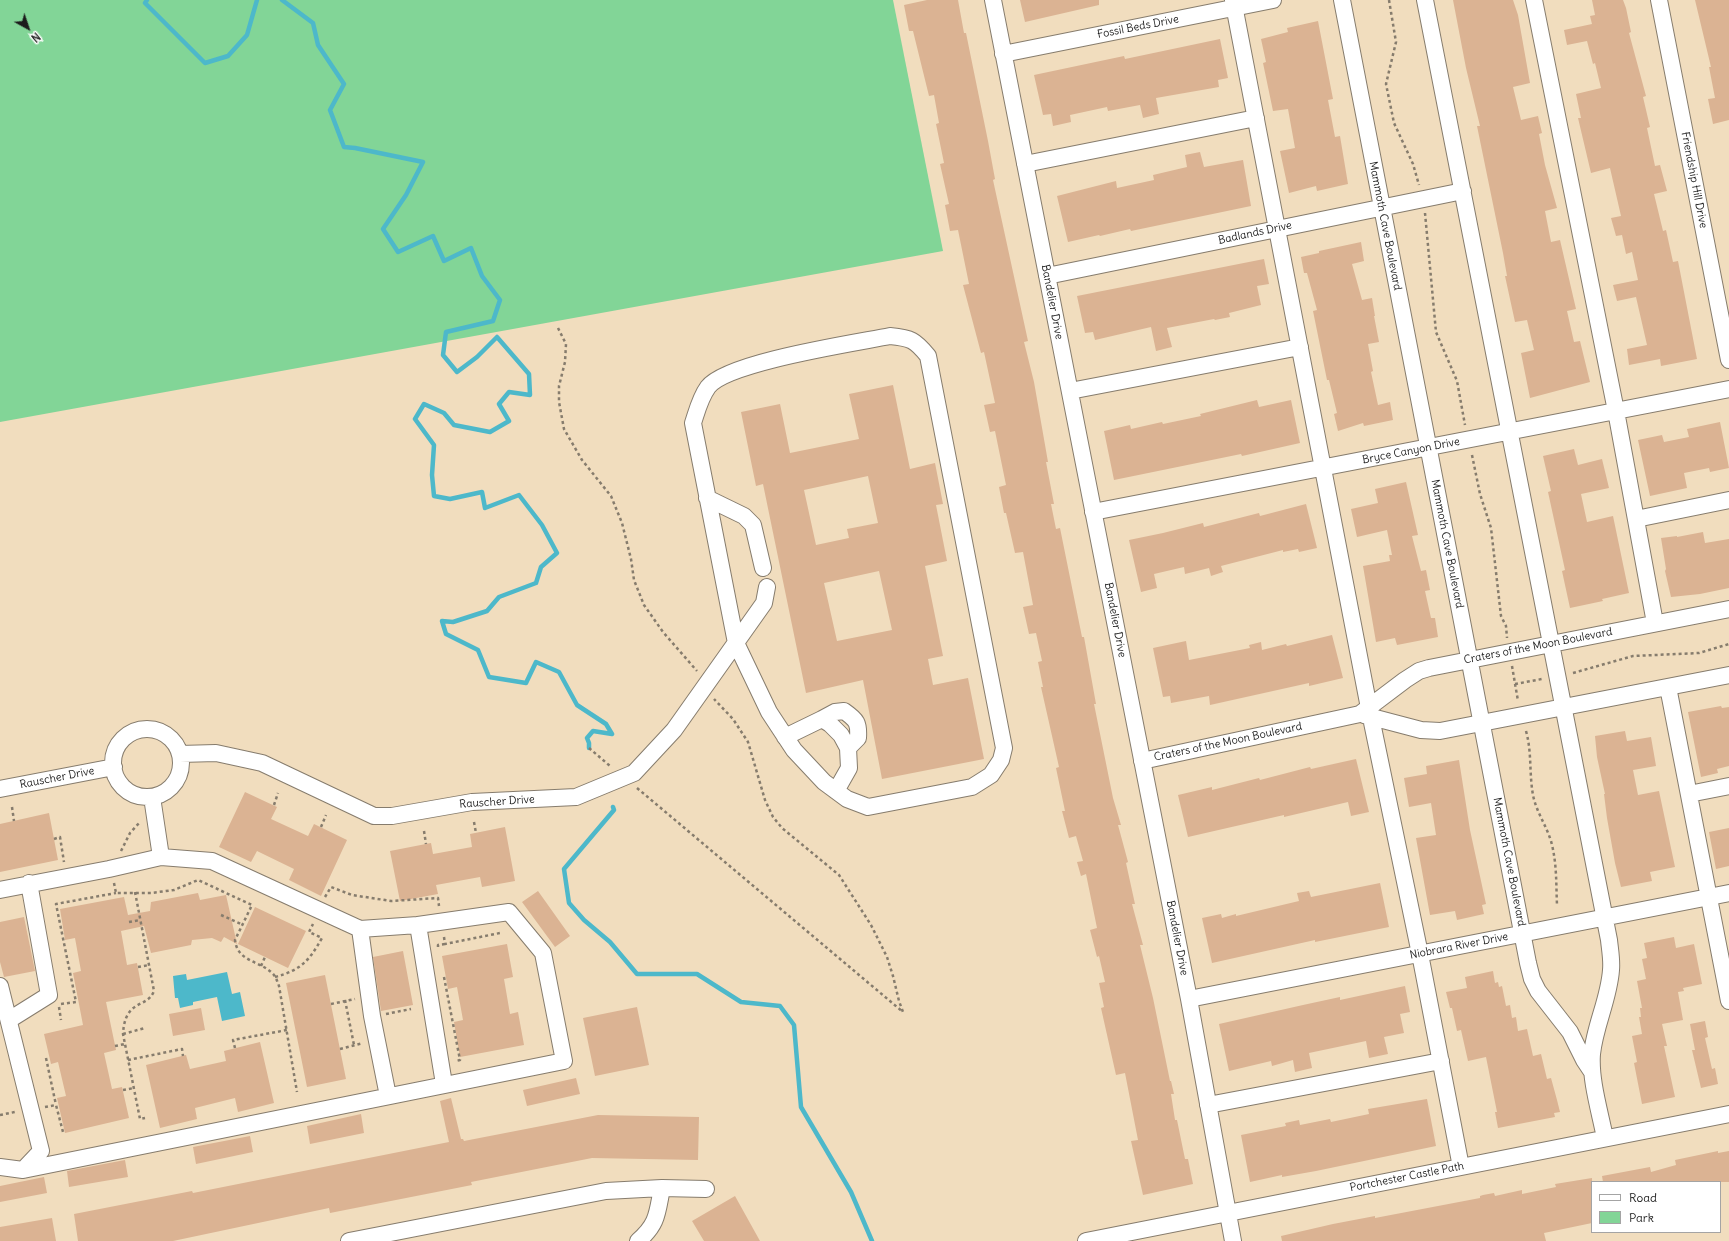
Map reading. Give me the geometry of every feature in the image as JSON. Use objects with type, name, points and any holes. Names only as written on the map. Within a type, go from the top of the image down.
[{"type":"street","name":"Bandelier Drive","points":[[993,0],[1189,999],[1234,1241]]},
{"type":"street","name":"Fossil Beds Drive","points":[[1003,54],[1234,4],[1273,0]]},
{"type":"street","name":"Mammoth Cave Boulevard","points":[[1342,0],[1528,963],[1535,985],[1570,1032],[1584,1060],[1592,1072]]},
{"type":"street","name":"Mammoth Cave Boulevard","points":[[1425,0],[1604,918],[1612,968],[1607,994],[1594,1042],[1592,1072],[1605,1138]]},
{"type":"street","points":[[1534,0],[1616,411],[1655,623]]},
{"type":"street","name":"Friendship Hill Drive","points":[[1659,0],[1729,360]]},
{"type":"street","points":[[1234,4],[1323,468],[1367,713],[1420,954],[1461,1167]]},
{"type":"street","points":[[1025,164],[1256,118]]},
{"type":"street","name":"Badlands Drive","points":[[1047,276],[1463,191]]},
{"type":"street","points":[[890,336],[904,337],[918,343],[928,356],[1004,748],[1001,760],[991,775],[972,787],[868,807],[847,799],[836,792],[819,777],[794,750],[769,712],[736,643],[693,423],[698,404],[708,386],[727,374],[755,363],[890,336]]},
{"type":"street","points":[[1070,391],[1300,347]]},
{"type":"street","name":"Bryce Canyon Drive","points":[[1093,512],[1729,389]]},
{"type":"street","points":[[707,498],[744,516],[753,525],[763,568]]},
{"type":"street","points":[[1636,519],[1729,500]]},
{"type":"street","name":"Rauscher Drive","points":[[180,754],[216,753],[262,763],[374,816],[392,816],[472,802],[576,797],[634,773],[674,730],[764,603],[767,587]]},
{"type":"street","name":"Craters of the Moon Boulevard","points":[[1142,761],[1367,713],[1405,680],[1419,671],[1429,668],[1729,609]]},
{"type":"street","name":"Craters of the Moon Boulevard","points":[[1367,713],[1408,727],[1432,731],[1563,708],[1729,675]]},
{"type":"street","points":[[1668,687],[1729,1001]]},
{"type":"street","points":[[785,737],[822,720],[830,724],[841,735],[848,748],[849,768],[836,792]]},
{"type":"street","points":[[146,729],[157,731],[167,736],[175,744],[180,754],[181,765],[179,776],[173,785],[164,793],[152,797],[142,797],[123,787],[116,778],[114,756],[118,746],[126,737],[135,731],[146,729]]},
{"type":"street","name":"Rauscher Drive","points":[[0,789],[114,767]]},
{"type":"street","points":[[1689,794],[1729,786]]},
{"type":"street","points":[[152,797],[161,857]]},
{"type":"street","points":[[0,890],[29,883],[109,869],[161,857],[212,861],[360,929],[418,925],[509,912],[543,953],[564,1061],[23,1170],[0,1167]]},
{"type":"street","points":[[9,1020],[49,995],[29,883]]},
{"type":"street","name":"Niobrara River Drive","points":[[1189,999],[1729,893]]},
{"type":"street","points":[[418,925],[444,1084]]},
{"type":"street","points":[[360,929],[372,1016],[388,1096]]},
{"type":"street","points":[[0,986],[41,1151],[23,1170]]},
{"type":"street","points":[[1208,1105],[1441,1061]]},
{"type":"street","name":"Portchester Castle Path","points":[[1086,1241],[1729,1114]]},
{"type":"street","points":[[638,1241],[653,1226],[662,1188]]},
{"type":"street","points":[[349,1241],[606,1191],[662,1188],[706,1189]]},
{"type":"path","points":[[1389,0],[1396,42],[1386,84],[1394,123],[1413,164],[1419,187]]},
{"type":"path","points":[[1425,213],[1436,332],[1457,381],[1465,426]]},
{"type":"path","points":[[558,328],[566,344],[565,362],[559,397],[564,429],[582,460],[611,496],[622,523],[631,558],[634,580],[644,604],[664,632],[698,672],[714,698],[733,719],[748,742],[765,800],[773,817],[782,828],[839,875],[871,925],[887,957],[903,1012],[632,784]]},
{"type":"path","points":[[1471,451],[1480,494],[1490,528],[1501,616],[1506,626],[1507,636]]},
{"type":"path","points":[[1570,673],[1633,656],[1699,653],[1729,644]]},
{"type":"path","points":[[1512,664],[1519,705]]},
{"type":"path","points":[[1515,684],[1549,678]]},
{"type":"path","points":[[1525,727],[1530,750],[1533,794],[1550,841],[1557,870],[1557,905]]},
{"type":"path","points":[[589,748],[614,768]]},
{"type":"path","points":[[274,805],[278,793]]},
{"type":"path","points":[[12,807],[14,821]]},
{"type":"path","points":[[321,827],[326,815]]},
{"type":"path","points":[[117,856],[130,833],[143,816]]},
{"type":"path","points":[[474,822],[476,833]]},
{"type":"path","points":[[424,831],[426,844]]},
{"type":"path","points":[[54,838],[60,837],[65,864]]},
{"type":"path","points":[[114,878],[116,893]]},
{"type":"path","points":[[61,1020],[59,1005],[76,1002],[56,904],[116,893],[151,893],[174,890],[198,880],[252,905],[235,940],[236,946],[241,955],[271,971],[279,986],[298,1092]]},
{"type":"path","points":[[324,899],[331,887],[352,896],[391,901],[438,898],[439,908]]},
{"type":"path","points":[[135,892],[154,991],[153,995],[132,1008],[128,1014],[123,1034],[140,1119],[145,1118]]},
{"type":"path","points":[[221,915],[242,925]]},
{"type":"path","points":[[129,922],[140,920]]},
{"type":"path","points":[[275,977],[292,972],[303,965],[314,953],[322,938],[310,932],[315,920]]},
{"type":"path","points":[[443,931],[446,944]]},
{"type":"path","points":[[439,952],[438,945],[500,933]]},
{"type":"path","points":[[261,966],[265,957]]},
{"type":"path","points":[[138,967],[149,965]]},
{"type":"path","points":[[444,974],[460,1060],[449,1063]]},
{"type":"path","points":[[331,1004],[355,999]]},
{"type":"path","points":[[345,1000],[354,1045]]},
{"type":"path","points":[[384,1014],[411,1009]]},
{"type":"path","points":[[123,1034],[145,1028]]},
{"type":"path","points":[[235,1048],[233,1040],[287,1030]]},
{"type":"path","points":[[340,1049],[366,1042]]},
{"type":"path","points":[[115,1046],[125,1044]]},
{"type":"path","points":[[128,1060],[182,1049],[183,1056]]},
{"type":"path","points":[[46,1058],[63,1132]]},
{"type":"path","points":[[123,1090],[134,1088]]},
{"type":"path","points":[[43,1107],[56,1105]]},
{"type":"path","points":[[0,1115],[21,1111]]},
{"type":"green space","points":[[0,0],[893,0],[943,251],[0,422]]},
{"type":"water","points":[[227,972],[232,994],[240,992],[245,1016],[222,1021],[217,997],[193,1002],[193,1005],[180,1008],[178,998],[175,998],[173,976],[186,974],[187,980]]},
{"type":"building","points":[[927,0],[958,0],[964,33],[966,33],[995,179],[993,180],[1028,341],[1024,342],[1034,382],[1048,462],[1046,462],[1054,504],[1051,504],[1056,529],[1060,528],[1082,637],[1084,637],[1096,704],[1094,704],[1113,798],[1121,825],[1118,825],[1128,862],[1126,863],[1135,904],[1132,904],[1143,945],[1140,945],[1174,1094],[1171,1094],[1175,1120],[1177,1120],[1185,1159],[1188,1159],[1193,1184],[1143,1195],[1131,1141],[1138,1140],[1125,1073],[1116,1075],[1101,1008],[1104,1007],[1099,983],[1105,982],[1099,956],[1097,957],[1090,930],[1097,928],[1086,874],[1081,876],[1077,862],[1083,861],[1076,836],[1069,838],[1062,811],[1065,811],[1056,768],[1059,767],[1041,687],[1043,687],[1038,662],[1042,661],[1036,633],[1029,634],[1023,607],[1033,605],[1023,552],[1015,553],[1006,513],[1004,513],[999,487],[1006,485],[995,431],[990,432],[984,405],[995,403],[984,352],[981,353],[963,285],[969,284],[958,230],[950,231],[945,205],[949,204],[940,164],[944,163],[936,124],[939,123],[934,95],[929,96],[913,31],[909,31],[904,5]]},
{"type":"building","points":[[1020,0],[1099,0],[1099,5],[1025,22]]},
{"type":"building","points":[[1453,0],[1513,0],[1518,15],[1530,83],[1513,87],[1521,120],[1538,116],[1542,133],[1539,134],[1545,165],[1557,208],[1545,211],[1551,242],[1560,240],[1576,309],[1567,311],[1574,342],[1580,341],[1590,382],[1530,398],[1521,353],[1534,350],[1527,320],[1515,322],[1505,276],[1507,276],[1503,253],[1477,126],[1480,126],[1466,68]]},
{"type":"building","points":[[1592,0],[1623,0],[1626,8],[1631,32],[1629,33],[1646,96],[1643,97],[1650,127],[1647,128],[1655,166],[1660,165],[1667,191],[1654,194],[1663,231],[1666,230],[1673,262],[1678,261],[1697,359],[1661,366],[1660,359],[1629,365],[1627,349],[1647,345],[1636,297],[1617,301],[1613,285],[1638,280],[1632,252],[1626,254],[1622,235],[1616,236],[1611,218],[1621,216],[1610,168],[1591,173],[1578,118],[1581,118],[1576,94],[1601,88],[1595,63],[1593,64],[1587,41],[1567,45],[1564,30],[1592,24],[1590,16],[1595,15]]},
{"type":"building","points":[[1695,0],[1729,0],[1729,120],[1713,124],[1708,99],[1715,98],[1709,67],[1711,67]]},
{"type":"building","points":[[1318,21],[1333,99],[1328,100],[1335,137],[1340,136],[1348,184],[1317,191],[1316,186],[1289,193],[1280,151],[1295,148],[1288,109],[1273,111],[1263,63],[1266,62],[1261,39],[1288,32],[1287,28]]},
{"type":"building","points":[[1220,39],[1228,78],[1218,80],[1219,87],[1156,98],[1159,114],[1143,118],[1140,105],[1108,111],[1107,107],[1070,115],[1071,122],[1053,126],[1051,114],[1043,115],[1034,75],[1124,56],[1125,59]]},
{"type":"building","points":[[1200,152],[1204,167],[1243,160],[1251,206],[1131,231],[1130,229],[1068,242],[1057,196],[1116,181],[1117,188],[1154,180],[1153,175],[1187,167],[1185,155]]},
{"type":"building","points":[[1361,242],[1364,261],[1352,264],[1362,300],[1372,298],[1379,342],[1368,344],[1373,371],[1371,372],[1378,405],[1390,402],[1393,420],[1364,426],[1363,423],[1338,431],[1334,414],[1337,413],[1329,380],[1327,380],[1313,311],[1317,310],[1307,273],[1304,273],[1301,257],[1319,253],[1319,251]]},
{"type":"building","points":[[1264,259],[1269,284],[1257,286],[1261,305],[1229,313],[1230,317],[1167,328],[1172,347],[1156,351],[1151,327],[1095,340],[1093,332],[1085,333],[1077,296]]},
{"type":"building","points":[[893,385],[910,469],[935,463],[943,504],[936,505],[947,561],[925,566],[943,656],[928,659],[933,685],[968,678],[984,759],[882,779],[863,680],[806,693],[763,484],[756,486],[741,412],[780,404],[790,453],[859,439],[849,394]],"holes":[[[868,476],[878,523],[847,529],[849,538],[816,545],[804,490]],[[879,571],[892,630],[837,641],[824,583]]]},
{"type":"building","points":[[1257,400],[1259,407],[1291,400],[1300,443],[1242,456],[1241,454],[1114,480],[1104,431],[1130,425],[1131,429],[1162,422],[1163,424],[1201,416],[1200,414]]},
{"type":"building","points":[[1720,422],[1729,468],[1710,472],[1709,468],[1684,473],[1687,488],[1650,496],[1638,440],[1662,435],[1664,442],[1689,437],[1687,429]]},
{"type":"building","points":[[1574,449],[1578,465],[1602,459],[1609,488],[1581,494],[1587,522],[1613,516],[1629,593],[1602,599],[1603,601],[1570,608],[1562,571],[1565,570],[1548,492],[1551,491],[1543,456]]},
{"type":"building","points":[[1406,482],[1418,535],[1412,536],[1421,571],[1426,570],[1430,590],[1425,591],[1431,618],[1435,618],[1438,637],[1397,645],[1395,638],[1376,642],[1363,566],[1390,561],[1389,555],[1392,555],[1387,530],[1357,537],[1351,509],[1378,503],[1375,489]]},
{"type":"building","points":[[1306,504],[1317,548],[1299,552],[1298,549],[1283,552],[1283,550],[1221,566],[1223,572],[1211,576],[1209,568],[1185,574],[1184,567],[1154,574],[1157,588],[1141,592],[1129,540],[1203,523],[1204,527],[1259,513],[1260,516]]},
{"type":"building","points":[[1703,532],[1705,543],[1729,539],[1729,588],[1700,594],[1671,597],[1665,571],[1666,569],[1661,538],[1677,537]]},
{"type":"building","points":[[1332,635],[1343,678],[1309,686],[1309,683],[1210,705],[1209,696],[1171,703],[1170,696],[1163,697],[1153,648],[1186,641],[1189,660],[1250,648],[1249,645],[1261,642],[1262,650],[1286,644],[1287,646]]},
{"type":"building","points":[[1721,706],[1722,708],[1729,707],[1729,766],[1717,769],[1718,773],[1701,777],[1688,712]]},
{"type":"building","points":[[1625,731],[1627,741],[1651,737],[1656,766],[1633,770],[1638,795],[1659,791],[1675,867],[1650,872],[1652,881],[1621,887],[1607,818],[1605,794],[1597,757],[1595,736]]},
{"type":"building","points":[[1356,759],[1369,812],[1351,816],[1348,802],[1188,837],[1178,795],[1212,787],[1212,790],[1259,778],[1260,780],[1310,767],[1311,769]]},
{"type":"building","points":[[1459,760],[1470,830],[1486,904],[1482,905],[1484,914],[1457,920],[1455,911],[1430,915],[1416,838],[1436,835],[1431,803],[1409,807],[1404,778],[1427,774],[1426,766]]},
{"type":"building","points":[[245,792],[277,807],[271,819],[308,836],[314,824],[347,840],[321,896],[289,880],[294,869],[257,851],[251,862],[219,847]]},
{"type":"building","points":[[49,813],[58,860],[0,872],[0,824]]},
{"type":"building","points":[[505,827],[515,881],[482,887],[480,877],[436,885],[438,894],[400,901],[390,851],[431,843],[433,854],[472,847],[470,834]]},
{"type":"building","points":[[1729,828],[1729,866],[1716,869],[1709,832]]},
{"type":"building","points":[[1380,883],[1389,927],[1315,942],[1315,940],[1212,963],[1202,918],[1221,914],[1222,918],[1236,914],[1236,916],[1299,901],[1297,893],[1309,891],[1311,897]]},
{"type":"building","points":[[538,891],[570,936],[555,947],[522,902]]},
{"type":"building","points":[[198,893],[200,900],[226,895],[237,944],[224,937],[221,942],[212,938],[192,940],[191,945],[151,953],[144,926],[121,931],[127,965],[137,963],[143,995],[106,1002],[116,1050],[104,1053],[112,1089],[122,1087],[129,1118],[65,1133],[57,1098],[66,1096],[58,1062],[51,1064],[44,1034],[83,1025],[73,973],[81,971],[75,938],[65,940],[60,909],[124,897],[128,915],[150,911],[151,902]]},
{"type":"building","points":[[255,907],[306,931],[288,968],[238,944]]},
{"type":"building","points":[[24,917],[35,971],[4,977],[0,962],[0,922]]},
{"type":"building","points":[[1674,937],[1676,948],[1694,944],[1702,984],[1683,988],[1684,991],[1678,992],[1683,1020],[1662,1024],[1667,1046],[1664,1046],[1675,1097],[1642,1104],[1634,1063],[1637,1062],[1632,1036],[1642,1034],[1639,1017],[1641,1017],[1640,1008],[1642,1008],[1637,981],[1646,979],[1642,959],[1647,958],[1644,943]]},
{"type":"building","points":[[507,944],[513,977],[504,979],[510,1014],[518,1012],[524,1045],[460,1057],[454,1022],[463,1020],[457,987],[448,989],[442,956]]},
{"type":"building","points":[[403,951],[413,1005],[381,1011],[373,957]]},
{"type":"building","points":[[1493,971],[1495,983],[1498,982],[1499,987],[1502,986],[1506,1006],[1510,1005],[1512,1018],[1516,1017],[1518,1031],[1527,1029],[1533,1056],[1541,1054],[1547,1079],[1551,1078],[1560,1112],[1554,1113],[1555,1117],[1498,1128],[1495,1112],[1497,1112],[1486,1057],[1468,1061],[1461,1030],[1457,1031],[1452,1008],[1450,1008],[1446,992],[1467,988],[1465,977]]},
{"type":"building","points":[[325,975],[346,1079],[307,1087],[286,983]]},
{"type":"building","points":[[1405,986],[1410,1012],[1400,1014],[1404,1033],[1384,1037],[1388,1054],[1369,1058],[1366,1041],[1309,1053],[1312,1068],[1295,1072],[1293,1060],[1272,1066],[1271,1061],[1229,1071],[1219,1024],[1340,997],[1340,1000]]},
{"type":"building","points":[[637,1007],[649,1065],[595,1076],[583,1018]]},
{"type":"building","points":[[201,1008],[205,1030],[173,1036],[169,1014]]},
{"type":"building","points":[[1705,1021],[1708,1037],[1705,1038],[1712,1069],[1715,1068],[1718,1084],[1701,1088],[1692,1050],[1695,1050],[1690,1024]]},
{"type":"building","points":[[260,1042],[274,1103],[238,1112],[235,1098],[195,1108],[197,1119],[160,1128],[146,1065],[186,1055],[190,1069],[226,1061],[224,1051]]},
{"type":"building","points":[[576,1078],[580,1094],[527,1106],[523,1090]]},
{"type":"building","points":[[451,1098],[461,1139],[464,1141],[598,1115],[699,1117],[698,1160],[592,1158],[471,1182],[472,1185],[330,1213],[329,1208],[173,1241],[78,1241],[74,1214],[192,1191],[193,1193],[449,1142],[440,1101]]},
{"type":"building","points":[[1427,1099],[1436,1146],[1316,1171],[1282,1177],[1282,1175],[1250,1182],[1241,1135],[1286,1126],[1285,1123],[1299,1120],[1300,1125],[1330,1119],[1331,1122],[1369,1114],[1368,1109]]},
{"type":"building","points":[[361,1114],[364,1133],[310,1144],[307,1126]]},
{"type":"building","points":[[250,1136],[253,1152],[196,1164],[193,1147]]},
{"type":"building","points":[[1718,1151],[1718,1153],[1729,1151],[1729,1182],[1603,1181],[1602,1176],[1650,1167],[1651,1172],[1676,1165],[1675,1160]]},
{"type":"building","points":[[125,1160],[128,1177],[69,1187],[67,1171]]},
{"type":"building","points":[[44,1177],[47,1193],[0,1202],[0,1186]]},
{"type":"building","points":[[1592,1178],[1591,1223],[1544,1233],[1546,1241],[1282,1241],[1281,1236],[1333,1224],[1375,1216],[1375,1218],[1480,1198],[1480,1196],[1494,1193],[1495,1196],[1522,1190],[1522,1194],[1556,1187],[1555,1184]]},
{"type":"building","points":[[735,1196],[760,1241],[704,1241],[692,1221]]},
{"type":"building","points":[[52,1218],[56,1241],[0,1241],[0,1227]]},
{"type":"waterway","points":[[147,0],[145,3],[205,63],[228,56],[247,35],[257,0]]},
{"type":"waterway","points":[[282,0],[313,23],[318,45],[344,84],[330,110],[344,147],[423,162],[406,195],[383,229],[398,252],[433,236],[444,261],[471,248],[482,276],[500,300],[493,321],[446,332],[443,355],[457,372],[477,357],[497,337],[529,374],[530,395],[509,392],[499,404],[509,421],[490,432],[454,425],[444,413],[424,404],[415,419],[434,445],[432,475],[434,496],[450,499],[482,492],[485,508],[519,495],[542,525],[557,553],[541,567],[536,583],[499,597],[487,611],[453,622],[442,621],[446,634],[478,650],[489,677],[526,683],[536,662],[559,672],[577,705],[606,724],[612,734],[593,731],[587,738],[589,748]]},
{"type":"waterway","points":[[613,807],[614,810],[564,869],[569,903],[584,920],[610,942],[637,974],[697,974],[741,1002],[780,1006],[794,1025],[801,1107],[851,1192],[872,1241]]}]
